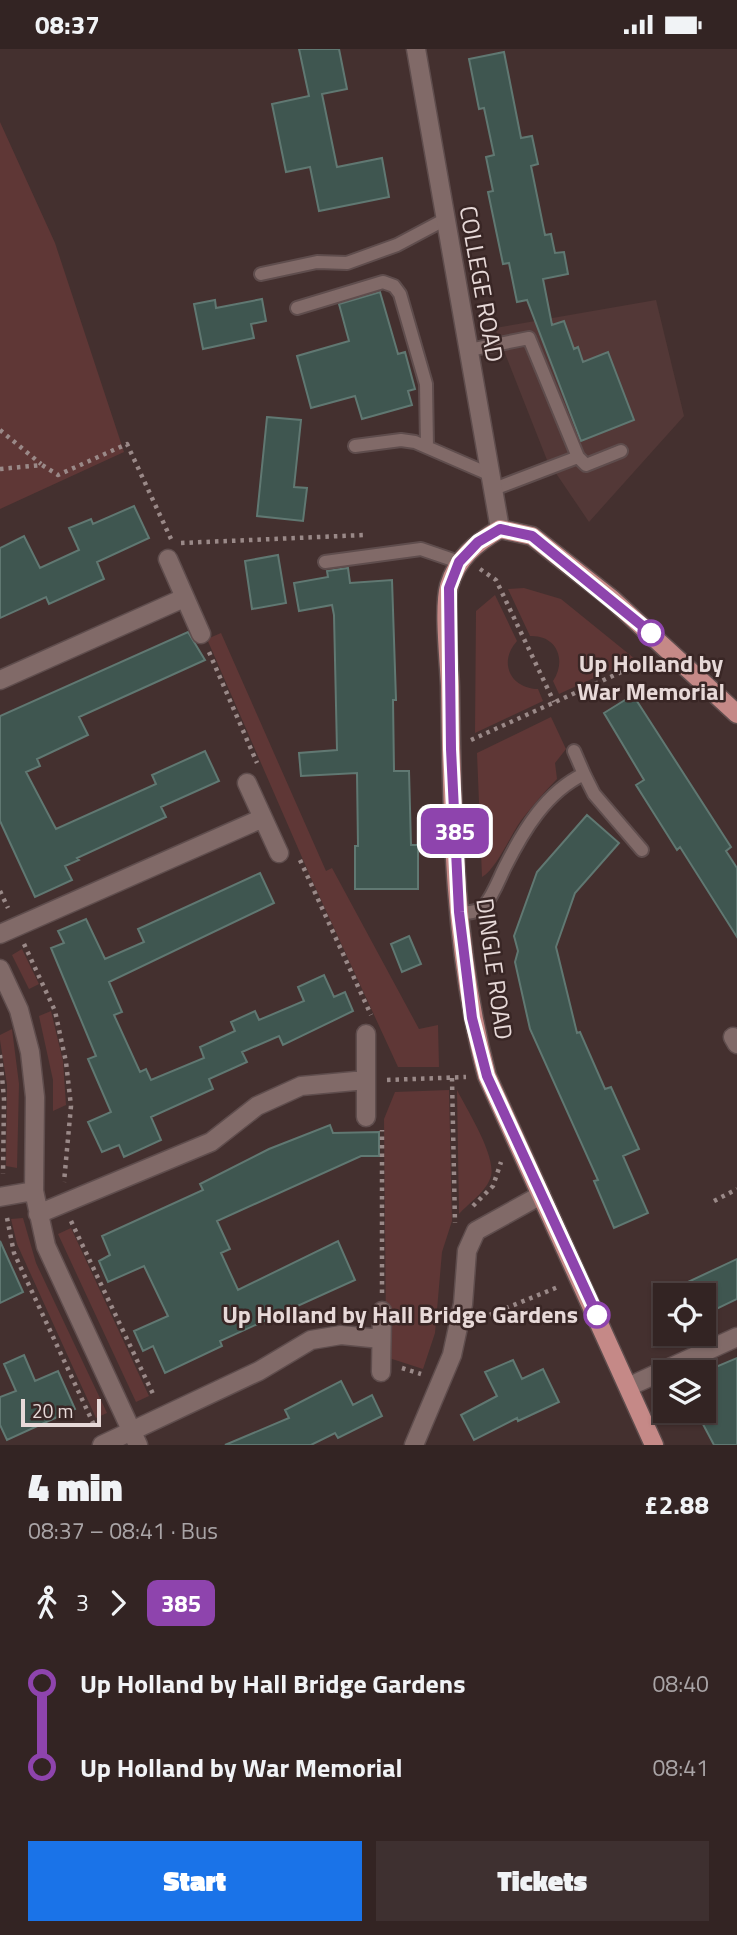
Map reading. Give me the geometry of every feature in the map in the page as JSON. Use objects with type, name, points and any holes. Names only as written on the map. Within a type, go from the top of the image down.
[{"type":"main road","points":[[459,562],[478,542],[500,529],[532,536],[612,599],[737,714]]},
{"type":"main road","name":"DINGLE ROAD","points":[[459,562],[449,588],[451,749],[459,912],[472,1018],[487,1076],[630,1386],[654,1445]]},
{"type":"street","name":"COLLEGE ROAD","points":[[416,49],[500,529]]},
{"type":"street","points":[[168,559],[201,634]]},
{"type":"street","points":[[0,680],[184,597]]},
{"type":"street","points":[[254,778],[263,818],[288,853]]},
{"type":"street","points":[[0,934],[263,818]]},
{"type":"street","points":[[0,969],[19,1010],[30,1052],[35,1097],[34,1191],[46,1246],[135,1438]]},
{"type":"street","points":[[370,1028],[374,1119]]},
{"type":"street","points":[[38,1214],[64,1206],[211,1142],[257,1106],[302,1086],[374,1080]]},
{"type":"street","points":[[2,1196],[34,1191]]},
{"type":"street","points":[[414,1445],[441,1384],[458,1327],[467,1251],[476,1231],[541,1195]]},
{"type":"street","points":[[381,1372],[382,1311]]},
{"type":"street","points":[[103,1445],[135,1438],[163,1416],[259,1371],[311,1340],[341,1335],[382,1339]]},
{"type":"street","points":[[630,1386],[737,1337]]},
{"type":"lane","points":[[261,274],[317,263],[347,263],[397,245],[444,220]]},
{"type":"lane","points":[[297,308],[383,282],[394,286],[400,294],[426,384],[427,447]]},
{"type":"lane","points":[[469,350],[529,338],[578,457],[586,465],[621,451]]},
{"type":"lane","points":[[355,446],[401,440],[427,447],[492,482],[578,457]]},
{"type":"lane","points":[[325,562],[421,549],[459,562]]},
{"type":"lane","points":[[574,751],[594,794],[642,850]]},
{"type":"lane","points":[[459,912],[472,913],[484,907],[512,852],[542,807],[565,783],[584,774]]},
{"type":"path","points":[[0,430],[58,475],[127,444],[173,543],[375,534]]},
{"type":"path","points":[[0,469],[42,465]]},
{"type":"path","points":[[496,580],[554,702]]},
{"type":"path","points":[[201,634],[254,778]]},
{"type":"path","points":[[451,749],[670,650]]},
{"type":"path","points":[[288,853],[370,1028]]},
{"type":"path","points":[[0,1055],[4,1099],[2,1196],[14,1253],[103,1445]]},
{"type":"path","points":[[374,1080],[487,1076]]},
{"type":"path","points":[[452,1078],[454,1223]]},
{"type":"path","points":[[374,1119],[382,1311]]},
{"type":"path","points":[[713,1201],[737,1189]]},
{"type":"path","points":[[64,1206],[163,1416]]},
{"type":"path","points":[[458,1327],[580,1278]]},
{"type":"shaded area","points":[[0,122],[55,243],[124,452],[0,509]]},
{"type":"shaded area","points":[[656,300],[684,416],[589,522],[547,460],[495,328]]},
{"type":"shaded area","points":[[524,588],[561,599],[635,659],[559,694],[553,681],[559,665],[557,650],[547,640],[530,636],[508,589]]},
{"type":"shaded area","points":[[495,595],[517,641],[508,657],[510,673],[520,684],[538,689],[543,701],[475,733],[476,611]]},
{"type":"shaded area","points":[[221,633],[326,871],[332,868],[419,1029],[438,1025],[439,1067],[398,1067],[311,878],[207,639]]},
{"type":"shaded area","points":[[551,717],[566,749],[555,763],[557,779],[523,818],[493,867],[482,877],[477,753]]},
{"type":"shaded area","points":[[22,949],[39,984],[29,989],[12,955]]},
{"type":"shaded area","points":[[51,1011],[63,1061],[66,1105],[53,1111],[53,1080],[39,1016]]},
{"type":"shaded area","points":[[12,1029],[19,1084],[17,1168],[6,1166],[7,1085],[0,1040],[0,1035]]},
{"type":"shaded area","points":[[449,1090],[452,1221],[442,1252],[435,1333],[423,1369],[389,1358],[386,1329],[384,1119],[395,1092]]},
{"type":"shaded area","points":[[457,1090],[485,1145],[491,1167],[491,1176],[486,1187],[459,1214]]},
{"type":"shaded area","points":[[23,1218],[36,1263],[107,1413],[96,1418],[17,1244],[11,1219]]},
{"type":"shaded area","points":[[71,1228],[149,1396],[136,1402],[58,1234]]},
{"type":"building","points":[[299,49],[339,49],[347,89],[322,94],[337,167],[382,158],[389,197],[319,211],[310,167],[286,172],[272,104],[309,96]]},
{"type":"building","points":[[504,52],[521,138],[532,136],[538,164],[531,166],[545,235],[551,234],[555,253],[564,252],[568,274],[543,279],[552,325],[564,321],[574,349],[578,347],[583,362],[608,352],[634,420],[581,441],[527,300],[517,302],[509,263],[503,264],[488,192],[493,191],[486,157],[494,155],[484,108],[479,109],[469,59]]},
{"type":"building","points":[[380,292],[398,354],[405,352],[415,389],[408,391],[412,405],[362,419],[355,396],[311,408],[297,356],[349,341],[339,304]]},
{"type":"building","points":[[262,299],[266,321],[251,324],[254,338],[203,349],[194,304],[215,300],[216,308]]},
{"type":"building","points":[[267,417],[301,420],[294,487],[307,488],[303,521],[257,516]]},
{"type":"building","points":[[134,506],[149,538],[97,562],[104,579],[49,604],[46,597],[0,618],[0,548],[24,536],[40,568],[79,550],[69,528],[91,519],[93,524]]},
{"type":"building","points":[[278,555],[286,603],[252,609],[245,561]]},
{"type":"building","points":[[348,568],[350,583],[392,580],[396,700],[393,700],[394,771],[409,771],[411,845],[418,845],[418,889],[355,889],[355,846],[358,846],[357,773],[301,776],[299,753],[337,750],[334,615],[332,605],[299,611],[294,583],[328,577],[327,571]]},
{"type":"building","points":[[188,632],[205,660],[79,717],[88,735],[37,759],[40,766],[26,772],[56,829],[156,784],[152,775],[205,751],[219,781],[161,807],[166,817],[77,858],[79,860],[65,866],[72,880],[35,897],[0,821],[0,716]]},
{"type":"building","points":[[633,695],[731,847],[726,851],[737,868],[737,937],[680,847],[677,850],[636,785],[644,780],[604,713]]},
{"type":"building","points":[[587,815],[619,843],[575,893],[556,947],[577,1033],[580,1032],[605,1089],[611,1087],[639,1149],[623,1156],[648,1213],[614,1228],[594,1181],[598,1180],[530,1029],[515,962],[518,951],[514,936],[537,872]]},
{"type":"building","points":[[260,873],[274,903],[109,982],[122,1012],[114,1015],[140,1072],[146,1069],[151,1080],[204,1058],[200,1047],[235,1031],[231,1022],[255,1011],[259,1020],[304,1001],[298,987],[324,975],[334,997],[345,992],[353,1011],[283,1045],[279,1036],[242,1052],[247,1062],[209,1079],[213,1089],[151,1117],[161,1140],[124,1157],[119,1145],[102,1152],[88,1122],[111,1112],[88,1059],[96,1056],[51,948],[64,943],[58,931],[86,919],[105,959],[144,942],[138,929]]},
{"type":"building","points":[[409,936],[421,964],[402,972],[391,944]]},
{"type":"building","points":[[330,1125],[333,1133],[379,1132],[379,1156],[361,1156],[217,1221],[230,1249],[221,1253],[238,1290],[338,1241],[355,1280],[220,1341],[222,1346],[165,1373],[153,1346],[143,1351],[134,1331],[168,1316],[144,1266],[108,1282],[99,1261],[110,1255],[102,1236],[203,1190],[200,1184],[269,1149]]},
{"type":"building","points":[[0,1241],[23,1292],[0,1303]]},
{"type":"building","points":[[737,1259],[737,1299],[716,1309],[716,1283],[686,1283]]},
{"type":"building","points":[[24,1355],[35,1381],[58,1371],[75,1409],[7,1440],[0,1425],[0,1397],[16,1391],[4,1364]]},
{"type":"building","points":[[737,1358],[737,1445],[714,1445],[702,1423],[716,1423],[716,1367]]},
{"type":"building","points":[[513,1360],[522,1379],[543,1369],[559,1402],[518,1421],[517,1418],[474,1440],[461,1415],[497,1396],[485,1372]]},
{"type":"building","points":[[341,1381],[353,1405],[372,1395],[382,1416],[338,1438],[335,1433],[311,1445],[225,1445],[289,1418],[285,1410]]},
{"type":"bus line","name":"385","points":[[597,1315],[487,1076],[472,1018],[459,912],[451,749],[449,588],[459,562],[478,542],[500,529],[532,536],[651,633]]},
{"type":"place","name":"Up Holland by War Memorial","points":[[651,633]]},
{"type":"place","name":"Up Holland by Hall Bridge Gardens","points":[[597,1315]]}]
